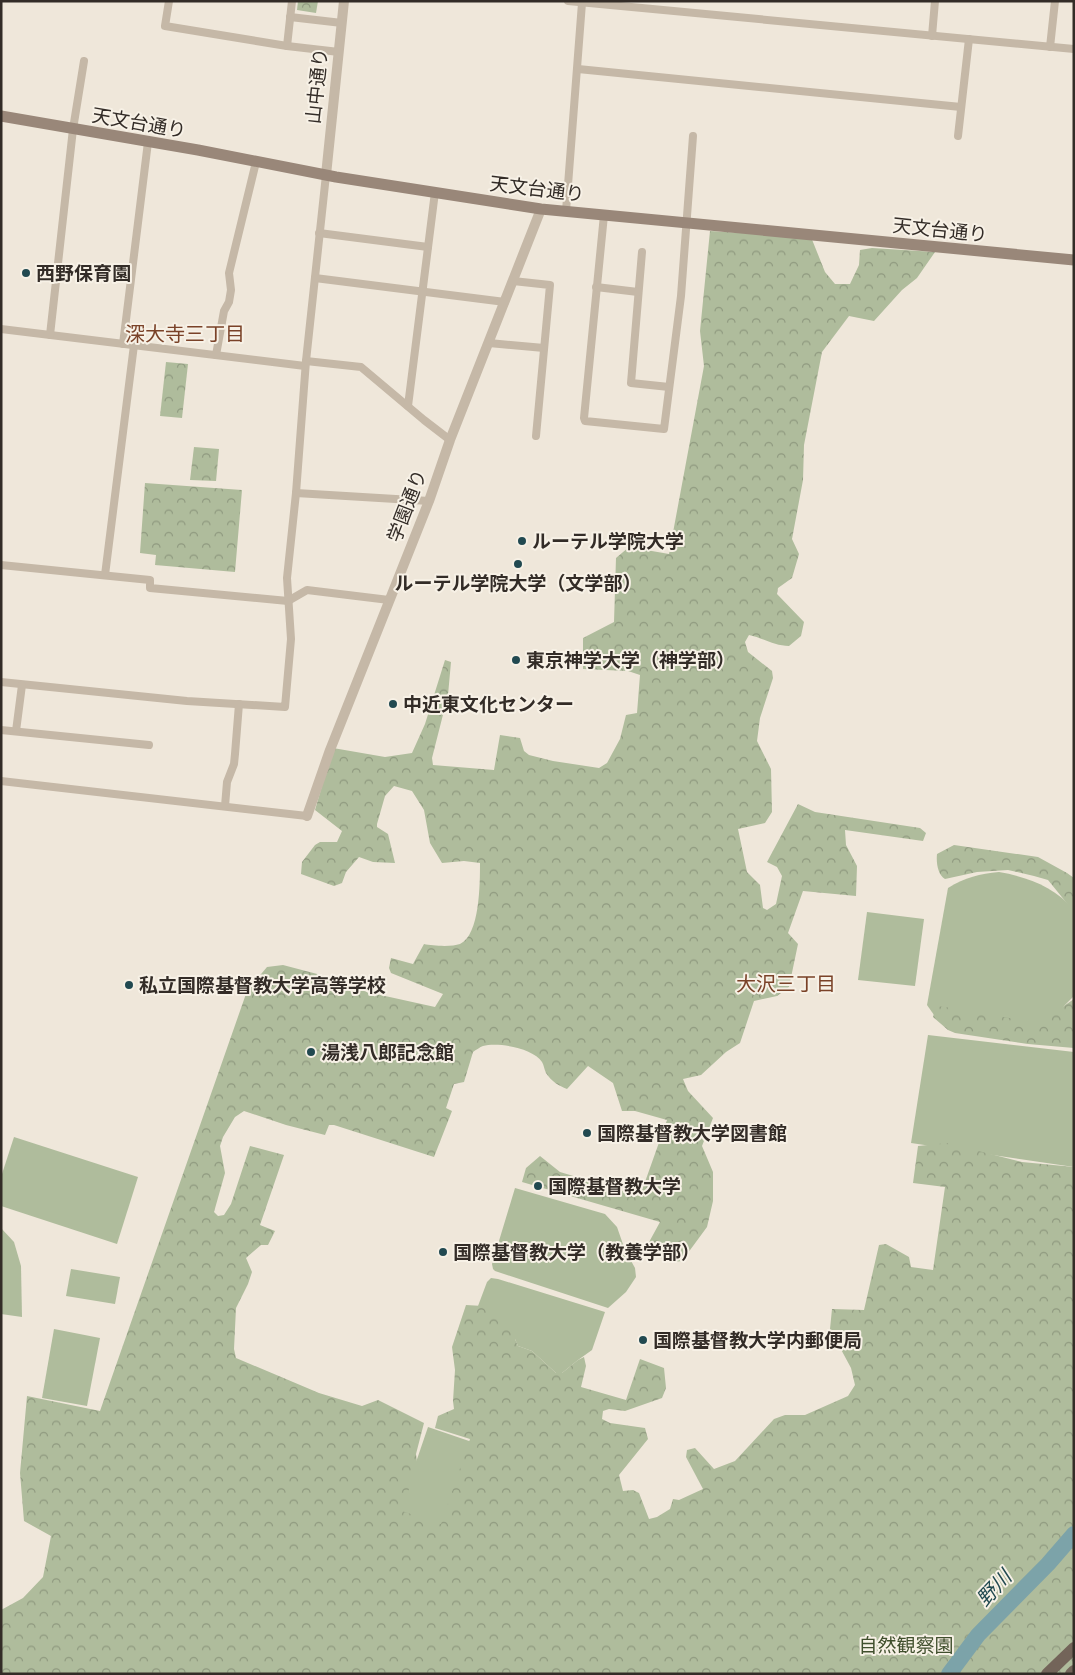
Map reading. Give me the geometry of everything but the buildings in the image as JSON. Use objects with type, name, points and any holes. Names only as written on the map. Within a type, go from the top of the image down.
[{"type":"main road","name":"天文台通り","points":[[1,116],[326,175],[540,209],[1074,260]]},
{"type":"main road","points":[[1047,1674],[1074,1648]]},
{"type":"main road","points":[[1071,1674],[1074,1671]]},
{"type":"street","points":[[169,1],[165,26],[286,46],[339,52]]},
{"type":"street","points":[[286,46],[292,1]]},
{"type":"street","name":"山中通り","points":[[326,175],[344,1]]},
{"type":"street","points":[[568,1],[627,4],[1074,50]]},
{"type":"street","points":[[932,36],[935,1]]},
{"type":"street","points":[[1050,47],[1055,1]]},
{"type":"street","points":[[566,211],[582,3]]},
{"type":"street","points":[[290,16],[342,23]]},
{"type":"street","points":[[958,136],[969,39]]},
{"type":"street","points":[[50,335],[73,129],[84,62]]},
{"type":"street","points":[[578,69],[961,107]]},
{"type":"street","points":[[604,215],[584,418],[585,421],[664,429],[680,296],[693,136]]},
{"type":"street","points":[[123,344],[148,142]]},
{"type":"street","points":[[216,355],[224,311],[230,296],[229,273],[256,162]]},
{"type":"street","points":[[1,682],[187,702],[285,707],[291,639],[287,578],[306,363],[326,175]]},
{"type":"street","points":[[408,406],[435,192]]},
{"type":"street","name":"学園通り","points":[[307,816],[330,750],[429,501],[450,440],[540,209]]},
{"type":"street","points":[[320,233],[428,247]]},
{"type":"street","points":[[642,252],[630,383],[669,387]]},
{"type":"street","points":[[315,278],[505,302]]},
{"type":"street","points":[[513,281],[550,285],[536,436]]},
{"type":"street","points":[[596,287],[638,292]]},
{"type":"street","points":[[1,333],[2,329],[216,355],[361,367],[450,440]]},
{"type":"street","points":[[489,343],[544,348]]},
{"type":"street","points":[[104,575],[134,345]]},
{"type":"street","points":[[296,493],[429,501]]},
{"type":"street","points":[[1,564],[150,580],[150,588],[288,601],[307,590],[389,600]]},
{"type":"street","points":[[16,731],[22,685]]},
{"type":"street","points":[[225,806],[227,782],[234,764],[239,704]]},
{"type":"street","points":[[1,730],[149,745]]},
{"type":"street","points":[[1,781],[307,816]]},
{"type":"green space","points":[[298,1],[318,1],[316,13],[297,10]]},
{"type":"green space","name":"自然観察園","points":[[710,231],[811,237],[825,272],[835,284],[850,284],[859,265],[860,250],[872,248],[935,252],[917,278],[902,290],[874,321],[849,316],[822,352],[804,445],[803,480],[792,539],[799,554],[792,578],[778,588],[777,594],[804,622],[801,636],[789,646],[779,645],[749,635],[745,642],[748,652],[772,671],[773,678],[760,718],[757,741],[771,769],[772,812],[765,823],[738,829],[747,872],[760,885],[763,908],[767,910],[776,904],[782,876],[777,867],[767,862],[798,804],[815,812],[920,828],[926,833],[923,841],[845,830],[846,845],[857,866],[856,896],[803,891],[788,933],[798,944],[789,987],[777,996],[754,1001],[740,1043],[726,1052],[701,1075],[683,1079],[688,1091],[713,1118],[702,1146],[713,1172],[713,1201],[707,1227],[682,1261],[676,1262],[662,1258],[648,1244],[660,1222],[522,1182],[526,1168],[540,1156],[560,1172],[640,1196],[667,1120],[635,1111],[622,1111],[613,1083],[588,1066],[567,1089],[558,1085],[550,1078],[542,1062],[531,1053],[515,1047],[497,1045],[479,1048],[473,1052],[464,1082],[454,1084],[446,1108],[452,1111],[434,1157],[334,1125],[329,1125],[325,1135],[244,1111],[235,1117],[220,1146],[225,1173],[214,1212],[218,1216],[224,1215],[231,1204],[250,1146],[284,1155],[260,1225],[275,1231],[268,1245],[261,1245],[246,1258],[252,1272],[236,1308],[234,1349],[236,1358],[319,1393],[362,1406],[378,1400],[424,1423],[416,1454],[415,1470],[402,1511],[441,1524],[470,1439],[435,1428],[438,1416],[454,1409],[455,1370],[452,1347],[466,1305],[483,1306],[516,1327],[515,1339],[518,1346],[532,1351],[556,1373],[562,1373],[584,1357],[586,1366],[581,1387],[626,1400],[640,1359],[664,1368],[666,1388],[662,1398],[625,1411],[609,1409],[603,1411],[602,1419],[610,1423],[645,1428],[648,1439],[619,1475],[623,1491],[633,1490],[639,1493],[649,1519],[657,1517],[670,1509],[673,1499],[679,1500],[703,1489],[686,1457],[687,1450],[695,1448],[714,1469],[735,1461],[774,1419],[785,1415],[805,1415],[848,1396],[855,1385],[851,1368],[830,1329],[832,1309],[864,1310],[879,1245],[886,1244],[909,1257],[911,1267],[933,1270],[945,1187],[913,1183],[918,1146],[947,1143],[1022,1162],[1074,1167],[1074,1674],[1,1674],[1,1610],[23,1598],[43,1577],[51,1536],[24,1521],[20,1473],[27,1396],[100,1411],[247,991],[267,967],[283,965],[321,975],[367,992],[435,1007],[443,994],[391,973],[389,968],[391,958],[413,964],[424,944],[452,946],[460,944],[467,939],[472,930],[478,908],[480,863],[464,861],[442,863],[430,843],[424,810],[412,791],[394,786],[385,796],[377,824],[377,827],[388,834],[395,863],[373,862],[359,857],[346,872],[342,883],[334,886],[301,874],[302,862],[315,845],[320,842],[337,842],[342,831],[315,810],[333,748],[385,757],[412,753],[425,724],[445,660],[451,662],[448,695],[432,758],[433,765],[494,770],[500,735],[520,738],[524,751],[529,755],[553,761],[599,768],[607,763],[620,739],[626,715],[637,713],[640,675],[628,671],[583,669],[583,638],[614,622],[616,558],[629,547],[669,554],[704,366],[700,331]]},
{"type":"green space","points":[[166,362],[188,364],[182,418],[160,416]]},
{"type":"green space","points":[[194,447],[219,449],[216,481],[190,480]]},
{"type":"green space","points":[[145,483],[242,490],[235,572],[155,565],[156,555],[140,553]]},
{"type":"green space","points":[[954,845],[1038,857],[1067,873],[1074,878],[1074,912],[1048,880],[1034,876],[1008,870],[977,872],[945,879],[938,868],[937,854]]},
{"type":"green space","points":[[999,872],[1030,880],[1050,889],[1074,910],[1074,996],[1044,1026],[934,1015],[927,1005],[948,888],[960,881]]},
{"type":"green space","points":[[867,912],[924,919],[915,986],[858,980]]},
{"type":"green space","points":[[1074,999],[1074,1048],[1028,1044],[955,1033],[948,1030],[933,1017],[936,1006],[1039,1023]]},
{"type":"green space","points":[[928,1035],[1074,1052],[1074,1167],[911,1143]]},
{"type":"green space","points":[[14,1137],[138,1177],[117,1244],[1,1206],[1,1177]]},
{"type":"green space","points":[[515,1188],[605,1214],[617,1227],[625,1250],[635,1268],[636,1277],[626,1292],[608,1308],[495,1271],[492,1264]]},
{"type":"green space","points":[[1,1228],[14,1242],[21,1266],[22,1317],[1,1314]]},
{"type":"green space","points":[[71,1269],[120,1277],[115,1304],[66,1296]]},
{"type":"green space","points":[[491,1278],[605,1312],[592,1350],[562,1373],[556,1373],[532,1351],[518,1346],[515,1339],[478,1306],[487,1282]]},
{"type":"green space","points":[[54,1329],[100,1338],[87,1406],[42,1398]]},
{"type":"green space","points":[[428,1427],[472,1442],[442,1530],[398,1515]]},
{"type":"waterway","name":"野川","points":[[949,1674],[978,1635],[1048,1564],[1074,1534]]},
{"type":"place","name":"西野保育園","points":[[26,273]]},
{"type":"place","name":"ルーテル学院大学","points":[[522,541]]},
{"type":"place","name":"ルーテル学院大学（文学部）","points":[[518,564]]},
{"type":"place","name":"東京神学大学（神学部）","points":[[516,660]]},
{"type":"place","name":"中近東文化センター","points":[[393,704]]},
{"type":"place","name":"私立国際基督教大学高等学校","points":[[129,985]]},
{"type":"place","name":"湯浅八郎記念館","points":[[311,1052]]},
{"type":"place","name":"国際基督教大学図書館","points":[[587,1133]]},
{"type":"place","name":"国際基督教大学","points":[[538,1186]]},
{"type":"place","name":"国際基督教大学（教養学部）","points":[[443,1252]]},
{"type":"place","name":"国際基督教大学内郵便局","points":[[643,1340]]},
{"type":"district","name":"深大寺三丁目","points":[[185,334]]},
{"type":"district","name":"大沢三丁目","points":[[786,984]]}]
